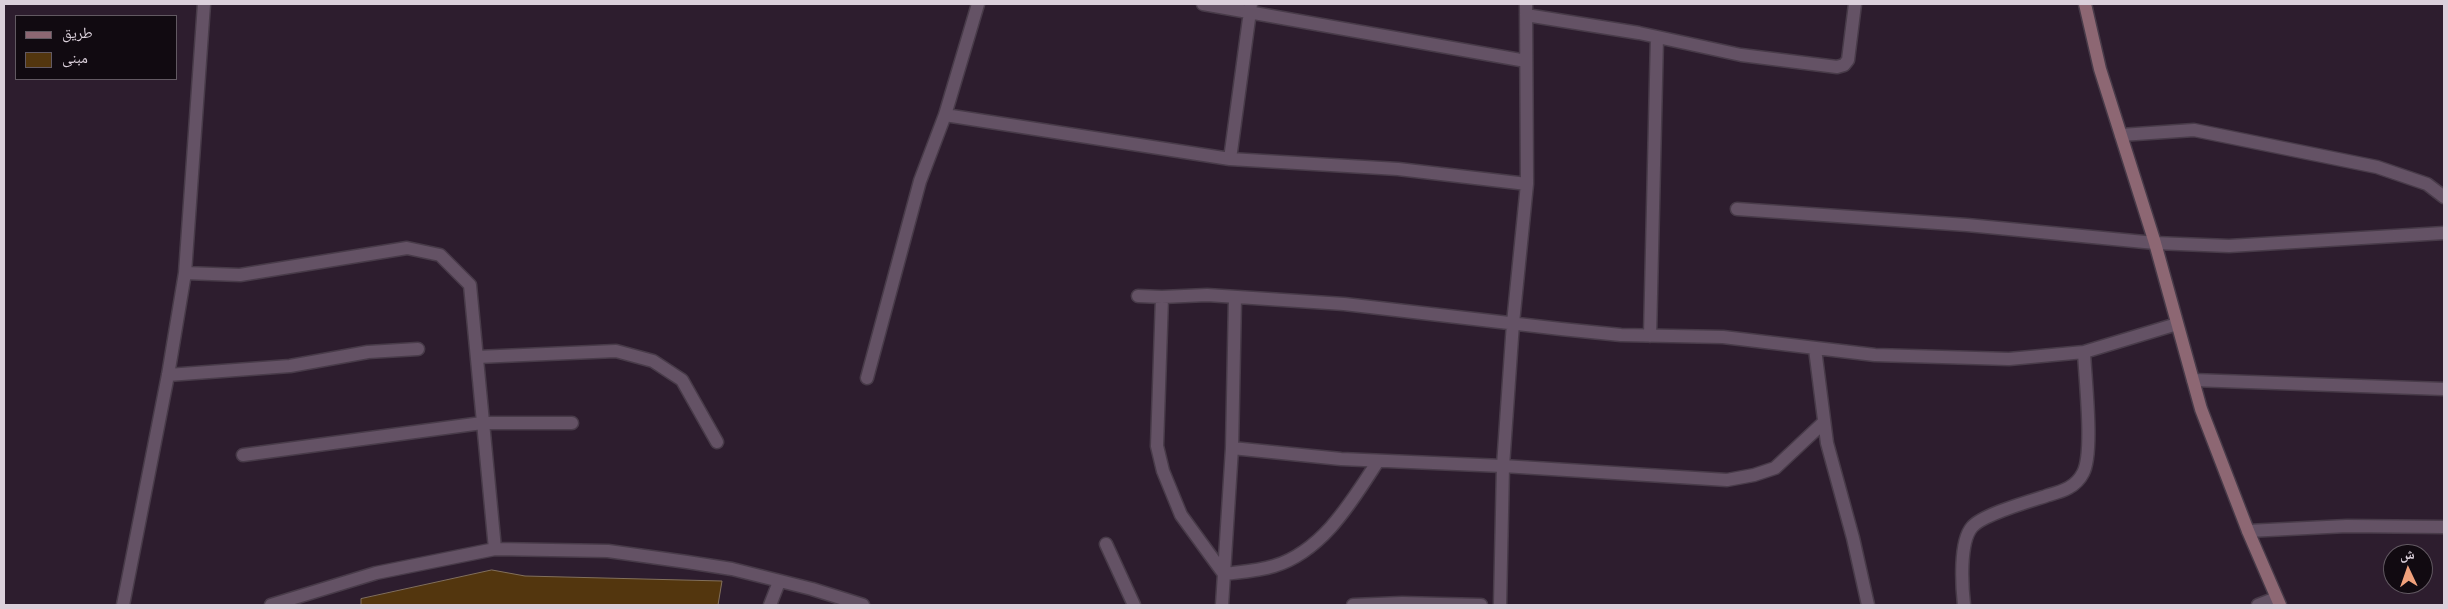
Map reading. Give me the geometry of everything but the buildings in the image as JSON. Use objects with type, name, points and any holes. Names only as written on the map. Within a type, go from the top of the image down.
[{"type":"main road","points":[[2085,4],[2100,69],[2155,243],[2201,408],[2248,531],[2278,602]]},
{"type":"street","points":[[123,605],[168,375],[185,273],[204,4]]},
{"type":"street","points":[[867,378],[920,181],[945,116],[978,4]]},
{"type":"street","points":[[1203,4],[1250,8],[1526,61]]},
{"type":"street","points":[[1500,605],[1503,466],[1513,323],[1527,184],[1526,10],[1741,55],[1837,67],[1848,60],[1855,4]]},
{"type":"street","points":[[1230,159],[1250,8]]},
{"type":"street","points":[[1650,336],[1657,37]]},
{"type":"street","points":[[945,116],[1230,159],[1398,169],[1527,184]]},
{"type":"street","points":[[2121,135],[2194,130],[2376,167],[2427,184],[2444,197]]},
{"type":"street","points":[[1737,209],[1967,225],[2155,243],[2229,246],[2444,233]]},
{"type":"street","points":[[185,273],[240,275],[407,248],[440,255],[470,285],[495,549]]},
{"type":"street","points":[[1138,296],[1207,295],[1344,304],[1650,336],[1724,337],[1875,355],[1957,359],[2009,359],[2084,352],[2177,324]]},
{"type":"street","points":[[1162,297],[1157,446],[1163,471],[1180,515],[1224,574]]},
{"type":"street","points":[[1222,605],[1232,448],[1235,298]]},
{"type":"street","points":[[168,375],[290,366],[368,352],[418,348]]},
{"type":"street","points":[[1815,348],[1823,423],[1854,538],[1868,605]]},
{"type":"street","points":[[476,357],[616,351],[653,362],[682,380],[717,442]]},
{"type":"street","points":[[1964,605],[1962,587],[1964,553],[1966,537],[1972,527],[1995,514],[2070,487],[2084,472],[2087,456],[2084,352]]},
{"type":"street","points":[[2193,380],[2444,389]]},
{"type":"street","points":[[243,455],[482,423],[572,423]]},
{"type":"street","points":[[1232,448],[1341,460],[1503,466],[1727,480],[1754,475],[1775,468],[1823,423]]},
{"type":"street","points":[[1224,574],[1274,566],[1312,546],[1346,509],[1378,461]]},
{"type":"street","points":[[2248,531],[2347,526],[2444,528]]},
{"type":"street","points":[[1106,544],[1134,605]]},
{"type":"street","points":[[271,605],[376,573],[495,549],[608,551],[732,569],[863,605]]},
{"type":"street","points":[[770,605],[779,582]]},
{"type":"street","points":[[2258,605],[2278,602]]},
{"type":"street","points":[[1353,605],[1402,603],[1482,605]]}]
